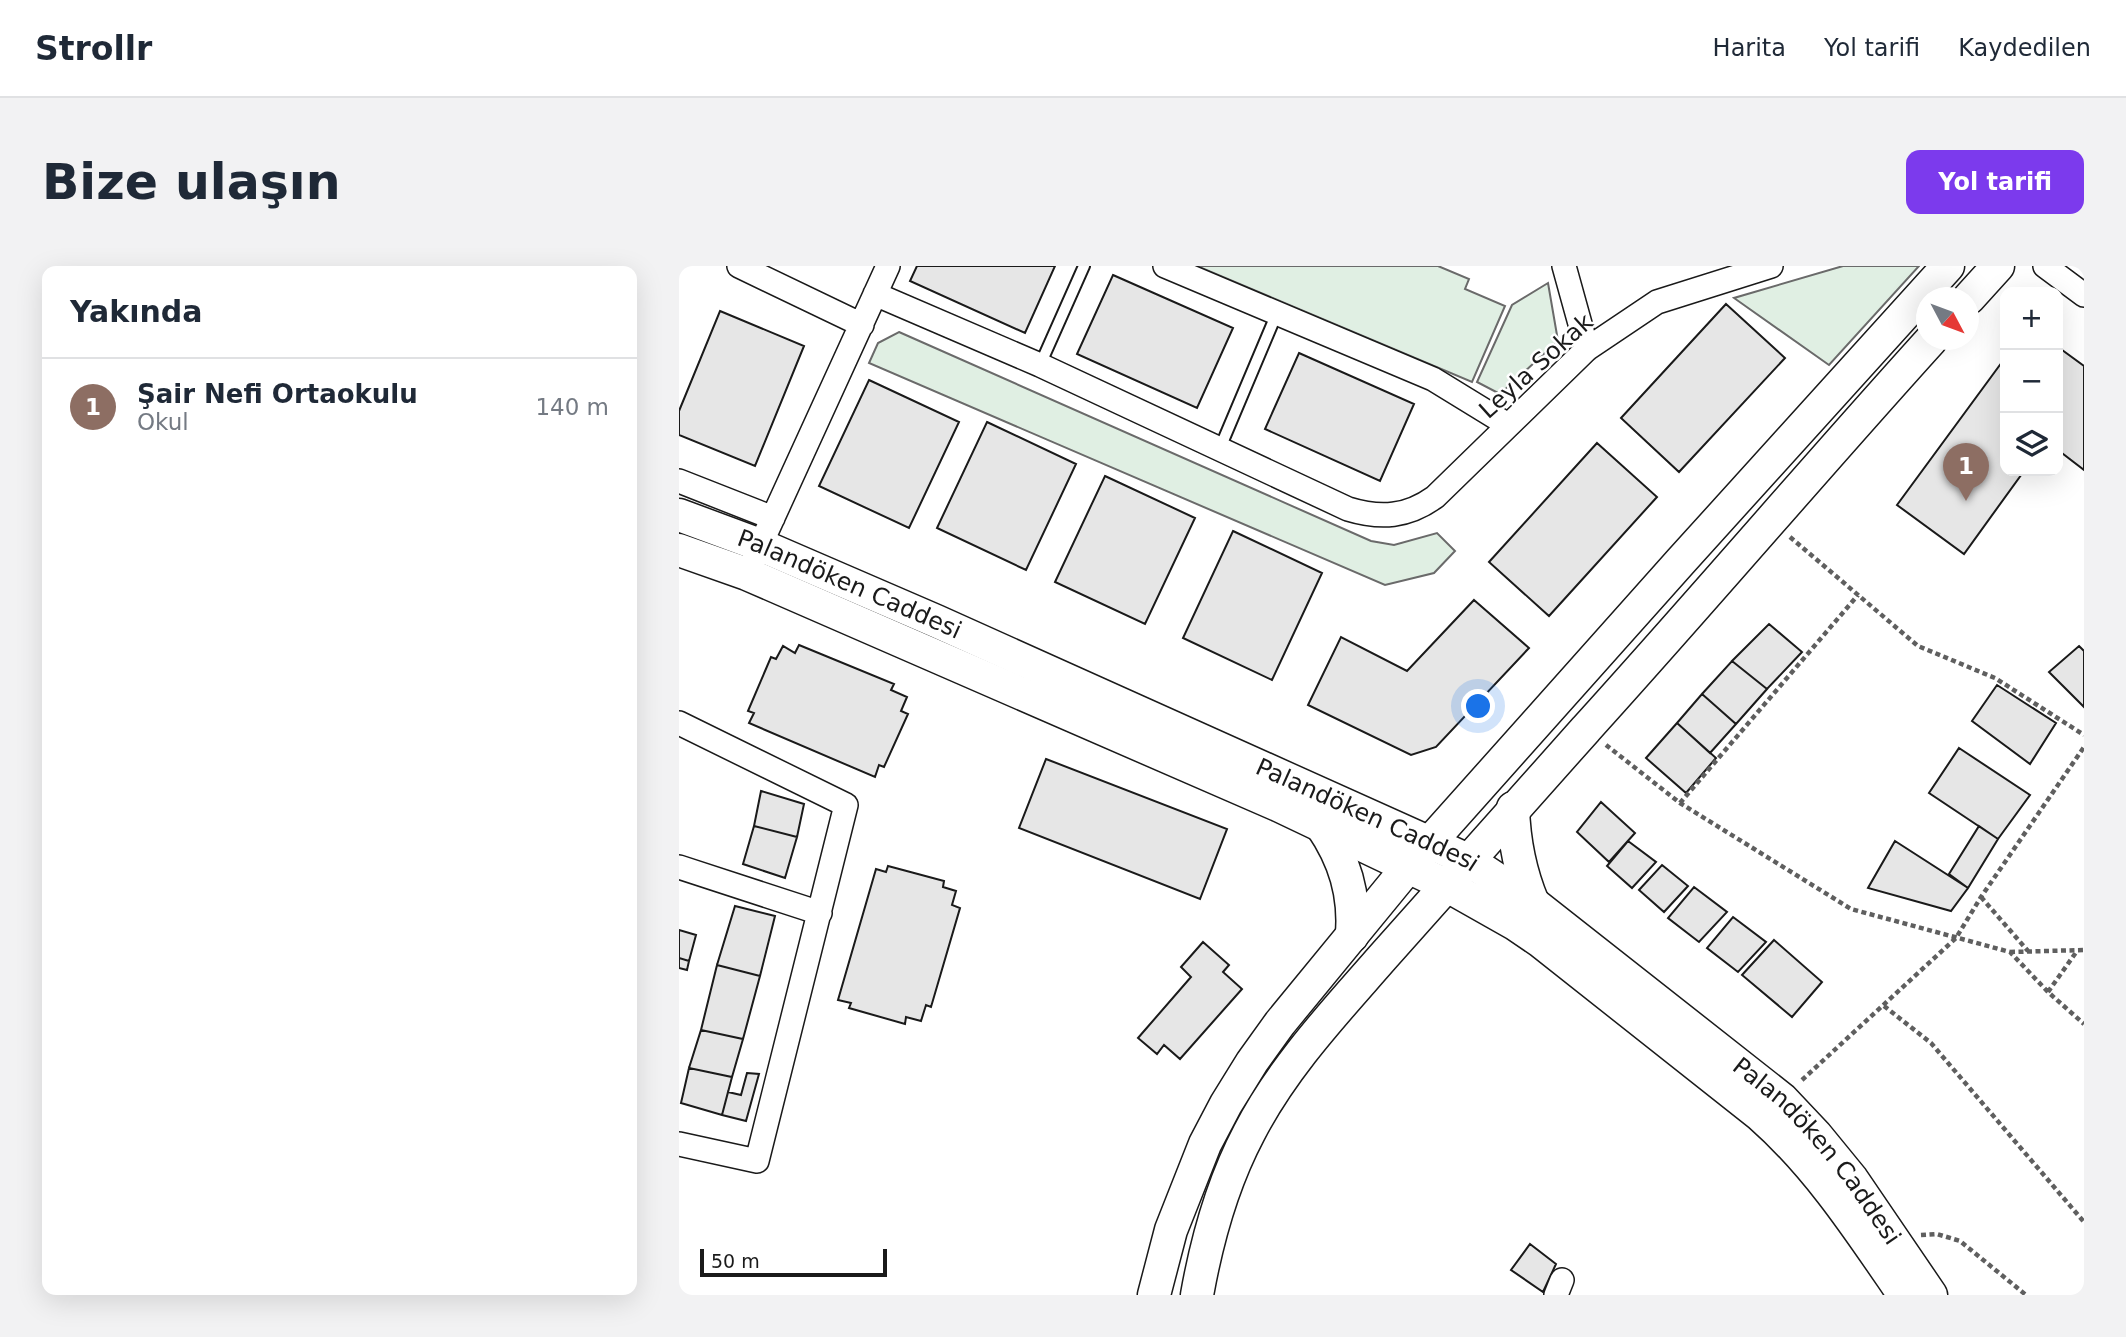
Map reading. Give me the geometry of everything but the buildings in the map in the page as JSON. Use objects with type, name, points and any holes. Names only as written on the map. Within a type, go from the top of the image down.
[{"type":"street","points":[[739,266],[862,325]]},
{"type":"street","points":[[747,574],[888,266]]},
{"type":"street","points":[[1165,266],[1433,379],[1508,425]]},
{"type":"street","points":[[1564,266],[1587,349]]},
{"type":"street","name":"Leyla Sokak","points":[[875,294],[1040,365],[1348,509],[1366,514],[1389,514],[1420,508],[1435,497],[1587,349],[1657,302],[1772,266]]},
{"type":"street","points":[[1154,1295],[1171,1230],[1205,1144],[1252,1062],[1280,1023],[1408,867],[1948,266]]},
{"type":"street","points":[[1979,287],[1998,266]]},
{"type":"street","points":[[2045,266],[2084,295]]},
{"type":"street","points":[[1197,1295],[1205,1248],[1226,1184],[1249,1133],[1278,1083],[1321,1028],[1446,885],[1922,350]]},
{"type":"street","points":[[679,481],[767,532]]},
{"type":"street","name":"Palandöken Caddesi","points":[[679,514],[767,532],[936,621],[1468,860],[1533,903],[1782,1099],[1840,1164],[1931,1295]]},
{"type":"street","name":"Palandöken Caddesi","points":[[679,550],[747,574],[1280,806],[1446,885],[1515,924],[1540,941],[1785,1137],[1808,1161],[1904,1295]]},
{"type":"street","points":[[679,723],[846,806],[757,1161],[679,1144]]},
{"type":"street","points":[[1514,808],[1517,854],[1533,903]]},
{"type":"street","points":[[1321,825],[1338,851],[1349,880],[1352,936]]},
{"type":"street","points":[[679,867],[820,914]]},
{"type":"lane","points":[[1040,365],[1084,266]]},
{"type":"lane","points":[[1220,449],[1277,313]]},
{"type":"path","points":[[1771,520],[1918,646],[1995,678],[2084,735]]},
{"type":"path","points":[[1680,803],[1858,595]]},
{"type":"path","points":[[1586,730],[1680,803],[1851,909],[2010,952],[2081,950]]},
{"type":"path","points":[[1782,1099],[1956,938],[2084,747]]},
{"type":"path","points":[[1981,897],[2029,951]]},
{"type":"path","points":[[2048,992],[2081,950]]},
{"type":"path","points":[[2010,952],[2048,992],[2084,1024]]},
{"type":"path","points":[[1884,1006],[1931,1043],[2084,1222]]},
{"type":"path","points":[[1899,1247],[1923,1234],[1950,1237],[1969,1247],[2026,1295]]},
{"type":"green space","points":[[1197,266],[1438,266],[1469,279],[1465,289],[1505,306],[1472,382]]},
{"type":"green space","points":[[1843,266],[1919,266],[1829,365],[1734,298]]},
{"type":"green space","points":[[1548,283],[1558,341],[1500,394],[1477,382],[1512,305]]},
{"type":"green space","points":[[899,332],[1371,541],[1394,545],[1437,533],[1455,551],[1434,573],[1385,585],[869,363],[878,343]]},
{"type":"place","name":"Şair Nefi Ortaokulu","points":[[1966,501]]}]
